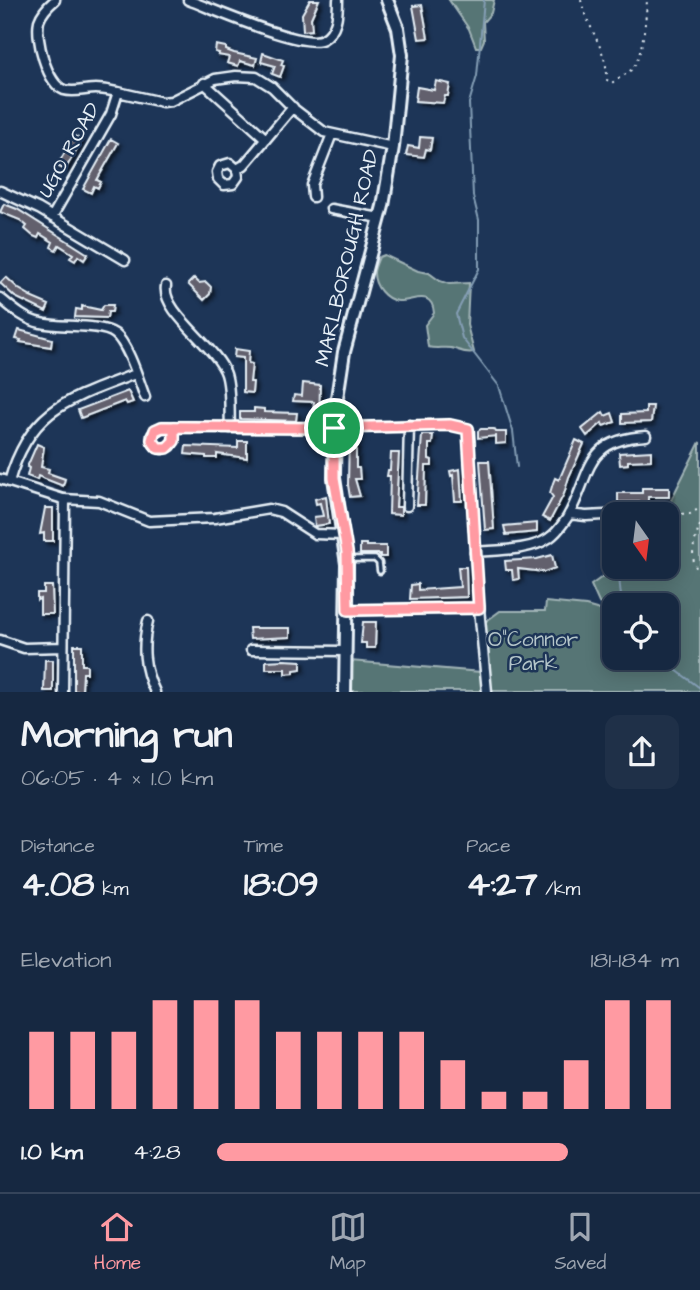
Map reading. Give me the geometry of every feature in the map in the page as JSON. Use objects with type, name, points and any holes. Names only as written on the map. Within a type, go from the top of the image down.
[{"type":"street","points":[[55,0],[43,12],[38,29],[43,57],[55,82],[64,90],[102,89],[118,92]]},
{"type":"street","points":[[188,0],[288,38],[315,42],[329,35],[335,26],[338,0]]},
{"type":"street","name":"MARLBOROUGH ROAD","points":[[345,691],[347,559],[334,478],[334,428],[344,352],[380,218],[393,147],[402,55],[398,28],[387,0]]},
{"type":"street","points":[[204,83],[226,77],[256,78],[272,87],[317,128],[332,134],[393,147]]},
{"type":"street","points":[[204,83],[266,139]]},
{"type":"street","name":"UGO ROAD","points":[[52,217],[111,114],[118,92],[149,101],[171,101],[204,83]]},
{"type":"street","points":[[237,169],[246,163],[293,107]]},
{"type":"street","points":[[313,197],[312,186],[332,134]]},
{"type":"street","points":[[0,191],[52,217],[125,260]]},
{"type":"street","points":[[331,209],[380,218]]},
{"type":"street","points":[[166,286],[165,295],[169,303],[226,373],[230,428]]},
{"type":"street","points":[[0,298],[33,321],[114,333],[121,341],[145,397]]},
{"type":"street","points":[[135,374],[76,397],[42,420],[20,449],[5,480],[65,499],[99,501],[142,519],[156,521],[215,518],[276,510],[315,534],[344,536]]},
{"type":"street","points":[[407,506],[410,425]]},
{"type":"street","points":[[174,427],[334,428],[450,425],[468,429],[487,691]]},
{"type":"street","points":[[475,552],[542,542],[557,531],[569,513],[590,466],[601,449],[620,439],[646,436]]},
{"type":"street","points":[[63,691],[65,499]]},
{"type":"street","points":[[569,513],[602,515]]},
{"type":"street","points":[[348,610],[479,608]]},
{"type":"street","points":[[148,621],[144,654],[147,673],[155,691]]},
{"type":"street","points":[[0,640],[30,648],[63,647]]},
{"type":"street","points":[[251,650],[345,651]]},
{"type":"lane","points":[[347,559],[375,559],[379,563],[380,571]]},
{"type":"path","points":[[581,0],[590,28],[598,38],[606,62],[607,80],[612,83],[633,69],[640,53],[647,0]]},
{"type":"path","points":[[679,513],[690,514],[700,508]]},
{"type":"path","points":[[700,525],[692,556],[693,565],[700,574]]},
{"type":"green space","points":[[449,0],[494,0],[491,13],[483,22],[484,40],[481,47],[476,47],[469,29]]},
{"type":"green space","points":[[384,255],[449,284],[469,283],[467,325],[474,352],[428,347],[425,325],[434,313],[432,305],[425,298],[398,301],[381,292],[374,278],[374,271],[379,257]]},
{"type":"green space","name":"O\"Connor Park","points":[[700,442],[700,691],[491,691],[485,622],[500,611],[545,611],[546,602],[602,611],[602,670],[679,670],[679,593],[602,593],[602,606],[591,585],[602,577],[679,579],[679,502],[670,502]]},
{"type":"green space","points":[[350,661],[481,672],[483,691],[350,691]]},
{"type":"building","points":[[310,0],[319,0],[311,18],[312,30],[303,31],[302,14]]},
{"type":"building","points":[[422,5],[428,38],[419,39],[413,6]]},
{"type":"building","points":[[216,45],[226,47],[226,50],[234,53],[257,58],[255,65],[240,61],[238,66],[227,63],[229,57],[218,55],[219,53],[215,52]]},
{"type":"building","points":[[263,53],[283,60],[280,77],[272,74],[275,66],[261,62]]},
{"type":"building","points":[[436,81],[450,84],[448,96],[445,96],[443,103],[415,101],[417,87],[434,90]]},
{"type":"building","points":[[74,136],[82,140],[65,170],[57,166]]},
{"type":"building","points":[[420,137],[432,138],[430,150],[426,149],[424,157],[406,155],[408,146],[419,148]]},
{"type":"building","points":[[111,139],[118,143],[97,180],[101,182],[98,188],[94,186],[91,193],[83,189]]},
{"type":"building","points":[[4,204],[17,209],[88,254],[84,260],[78,256],[75,261],[70,258],[73,254],[59,245],[56,250],[51,247],[53,242],[40,234],[38,238],[33,236],[20,220],[0,212]]},
{"type":"building","points":[[6,277],[30,297],[49,305],[46,312],[15,297],[0,283]]},
{"type":"building","points":[[194,278],[211,287],[210,294],[204,300],[188,284]]},
{"type":"building","points":[[104,305],[113,305],[107,318],[75,317],[76,309],[82,310],[82,306],[101,310]]},
{"type":"building","points":[[19,330],[52,339],[51,347],[20,342],[21,340],[16,339]]},
{"type":"building","points":[[235,349],[249,351],[252,393],[243,392],[243,358],[234,357]]},
{"type":"building","points":[[303,383],[320,385],[319,421],[312,421],[314,402],[293,401],[294,395],[302,396]]},
{"type":"building","points":[[128,391],[133,402],[127,404],[125,401],[81,418],[78,410]]},
{"type":"building","points":[[646,406],[653,406],[651,422],[622,423],[622,414],[646,413]]},
{"type":"building","points":[[254,408],[264,409],[264,412],[297,413],[296,421],[240,419],[240,412],[254,412]]},
{"type":"building","points":[[603,412],[605,416],[612,413],[615,422],[603,426],[602,423],[587,436],[582,429]]},
{"type":"building","points":[[481,429],[506,432],[506,443],[496,444],[496,436],[478,438],[478,431]]},
{"type":"building","points":[[349,435],[356,435],[356,468],[359,468],[360,479],[355,479],[360,496],[350,497],[348,485]]},
{"type":"building","points":[[422,435],[433,435],[432,444],[429,444],[432,466],[426,466],[425,505],[417,505]]},
{"type":"building","points":[[576,440],[584,444],[550,521],[542,517],[553,497],[550,493],[555,478],[559,480]]},
{"type":"building","points":[[238,441],[247,441],[247,458],[217,454],[217,458],[206,458],[185,454],[186,446],[238,448]]},
{"type":"building","points":[[37,444],[44,447],[41,467],[49,469],[48,473],[65,479],[63,486],[38,476],[37,480],[27,476],[27,467]]},
{"type":"building","points":[[651,451],[651,460],[628,461],[628,464],[620,465],[619,453]]},
{"type":"building","points":[[391,453],[399,453],[396,507],[401,507],[401,515],[389,514],[390,476],[387,476]]},
{"type":"building","points":[[480,461],[489,461],[494,529],[485,530]]},
{"type":"building","points":[[460,469],[462,501],[455,501],[453,475],[451,476],[450,471]]},
{"type":"building","points":[[642,488],[669,488],[669,497],[648,497],[648,502],[618,502],[618,493],[642,493]]},
{"type":"building","points":[[326,496],[329,524],[315,526],[314,517],[323,516],[320,503],[316,504],[315,499]]},
{"type":"building","points":[[45,508],[53,508],[53,541],[44,541],[44,533],[40,534]]},
{"type":"building","points":[[537,523],[537,532],[506,535],[504,526]]},
{"type":"building","points":[[360,544],[386,546],[386,557],[380,557],[380,554],[360,554]]},
{"type":"building","points":[[552,555],[555,568],[544,572],[518,569],[519,579],[513,580],[512,570],[506,570],[505,561]]},
{"type":"building","points":[[458,567],[466,567],[467,597],[410,599],[411,585],[418,584],[418,590],[460,587]]},
{"type":"building","points":[[44,586],[52,586],[53,614],[40,614],[40,599],[37,600],[37,593],[44,593]]},
{"type":"building","points":[[363,622],[376,622],[375,648],[366,648],[366,643],[361,643]]},
{"type":"building","points":[[249,628],[290,628],[290,637],[250,639]]},
{"type":"building","points":[[74,645],[82,645],[82,665],[87,665],[87,673],[83,673],[82,691],[74,691]]},
{"type":"building","points":[[45,660],[53,660],[53,691],[44,691]]},
{"type":"building","points":[[266,661],[301,661],[301,669],[285,674],[285,669],[266,669]]},
{"type":"waterway","points":[[484,0],[477,76],[469,103],[473,196],[479,220],[479,269],[456,314],[462,338],[499,386],[513,431],[517,467]]},
{"type":"waterway","points":[[619,579],[621,593]]},
{"type":"waterway","points":[[676,670],[700,688]]},
{"type":"route","points":[[334,428],[174,427],[174,441],[171,446],[158,448],[152,440],[155,430],[162,427],[174,427],[230,428],[334,428],[334,478],[347,552],[348,610],[479,608],[468,429],[450,425],[334,428]]}]
